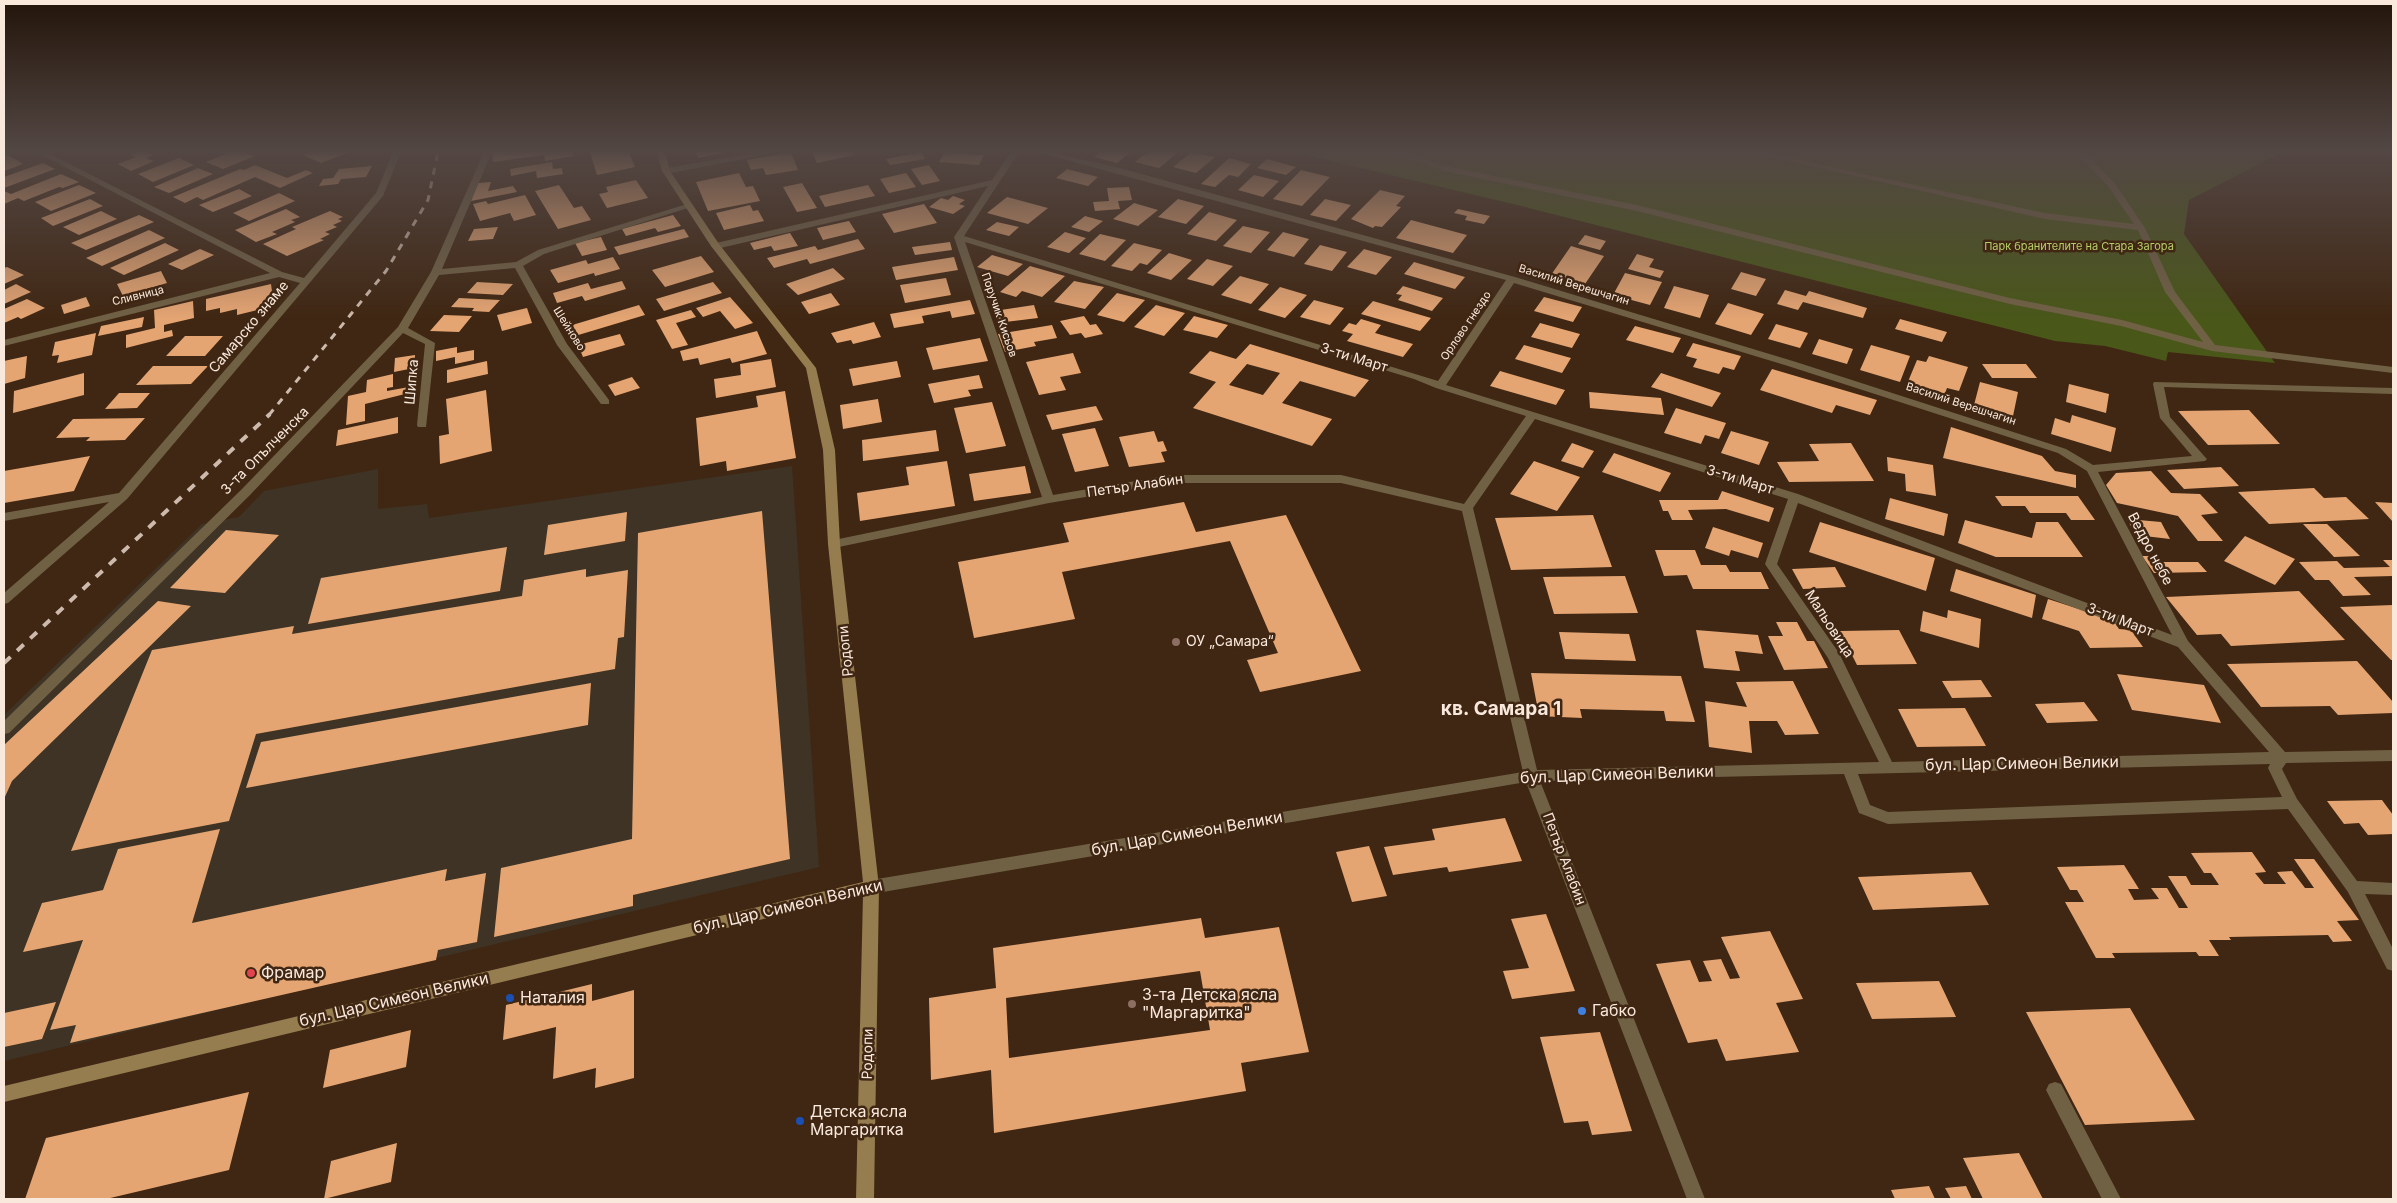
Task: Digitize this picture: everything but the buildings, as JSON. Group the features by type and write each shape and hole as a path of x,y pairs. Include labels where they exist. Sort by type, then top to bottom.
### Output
{"street":[{"name":"Самарско знаме","path":"4,600 123,496 306,282 279,274 150,208"},
{"path":"306,282 368,208"},
{"name":"3-та Опълченска","path":"4,729 246,492 402,329 436,272 464,208"},
{"path":"436,272 518,265 540,252 683,208"},
{"name":"Родопи","path":"691,208 716,246 811,368 829,450 834,544 871,887 866,1199"},
{"path":"716,246 882,208"},
{"path":"959,236 978,208"},
{"name":"Василий Верешчагин","path":"1255,208 1512,279 1792,364 2062,451 2091,469"},
{"path":"1638,208 1991,296 2122,324 2212,348 2393,370"},
{"path":"2010,208 2046,216 2141,228"},
{"path":"2127,208 2141,228 2170,292 2212,348"},
{"name":"3-ти Март","path":"959,236 1418,377 1440,386 1794,497 2183,644 2282,758"},
{"name":"Поручик Кисьов","path":"959,236 1048,499"},
{"name":"Шейново","path":"518,265 562,345 605,402"},
{"name":"Сливница","path":"4,342 279,274"},
{"name":"Орлово гнездо","path":"1440,386 1512,279"},
{"name":"Шипка","path":"402,329 430,343 422,425"},
{"path":"2091,469 2201,459 2165,418 2158,384 2393,391"},
{"path":"1468,508 1532,415"},
{"name":"Ведро небе","path":"2091,469 2183,644"},
{"name":"Петър Алабин","path":"834,544 1048,499 1171,479 1332,479 1468,508 1531,776 1696,1199"},
{"path":"4,517 123,496"},
{"name":"Мальовица","path":"1794,497 1771,564 1834,656 1888,767"},
{"name":"бул. Цар Симеон Велики","path":"4,1094 871,887 1531,776 2393,755"},
{"path":"2282,758 2275,768 2292,803 2353,887 2393,964"},
{"path":"1849,768 1864,809 1888,818 2292,803"},
{"path":"2353,887 2393,888"},
{"path":"2055,1090 2112,1199"}],"shaded area":[{"path":"792,466 819,867 4,1061 4,715 202,524 239,517 264,491 378,469 378,509 427,504 429,518"}],"green space":[{"name":"Парк бранителите на Стара Загора","path":"1529,208 2188,208 2184,234 2275,363 2168,352 2166,361 2105,346 2055,341"}],"railway":[{"path":"269,415 386,271 423,208"},
{"path":"4,663 269,415"}],"place":[{"name":"ОУ „Самара“","path":"1176,642"},
{"name":"Фрамар","path":"251,973"},
{"name":"Наталия","path":"510,998"},
{"name":"3-та Детска ясла \"Маргаритка\"","path":"1132,1004"},
{"name":"Габко","path":"1582,1011"},
{"name":"Детска ясла Маргаритка","path":"800,1121"}],"district":[{"name":"кв. Самара 1","path":"1501,709"}]}
